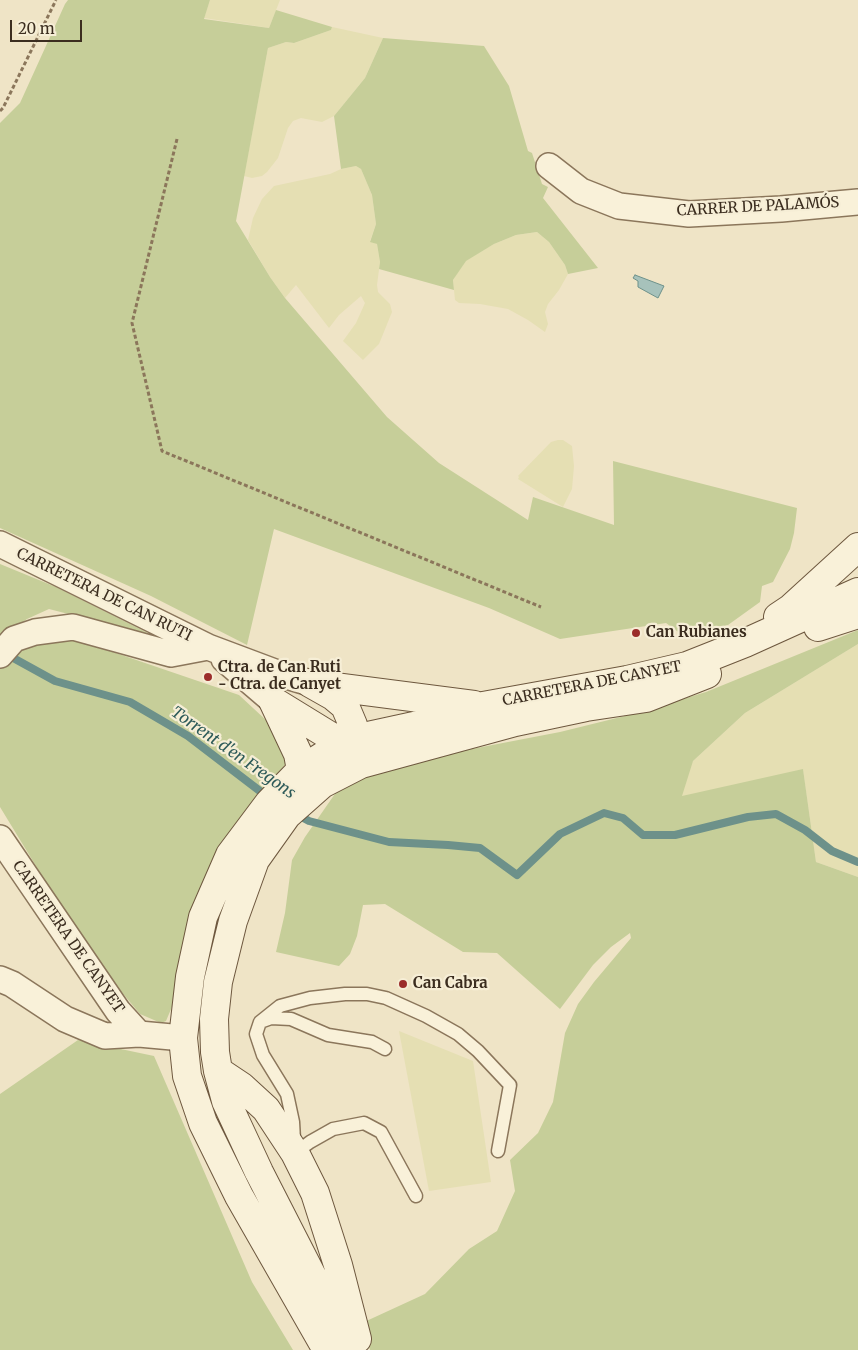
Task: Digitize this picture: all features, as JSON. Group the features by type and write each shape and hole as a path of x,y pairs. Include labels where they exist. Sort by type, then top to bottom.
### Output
{"street":[{"name":"CARRER DE PALAMÓS","path":"549,166 581,191 619,206 689,214 781,209 858,202"},
{"name":"CARRETERA DE CAN RUTI","path":"0,544 208,647 280,674 310,682"},
{"path":"724,651 790,609 858,547"},
{"name":"CARRETERA DE CANYET","path":"312,777 345,742 428,723 483,706 627,680 687,666 745,643 858,592"},
{"path":"828,623 846,609 858,603"},
{"name":"CARRETERA DE CANYET","path":"515,722 586,707 646,698 739,663 828,623 858,614"},
{"path":"7,647 35,632 73,627 171,654 208,647"},
{"name":"CARRETERA DE CAN RUTI","path":"208,647 273,701"},
{"path":"310,682 345,706 354,725 345,742"},
{"path":"310,682 323,686 483,706"},
{"path":"273,701 330,736 368,749 385,743 470,723 515,722"},
{"path":"273,701 298,754 312,777"},
{"path":"326,1350 239,1196 203,1123 186,1076 183,1038 190,977 203,917 242,858 269,803 312,777 515,722"},
{"name":"CARRETERA DE CANYET","path":"0,838 118,1011 139,1034"},
{"path":"242,858 234,882 232,921 218,982 214,1019 215,1052 218,1071 226,1101 259,1172 350,1350"},
{"path":"0,979 12,984 65,1019 105,1036 139,1034 183,1038"},
{"path":"183,1038 204,1092 236,1156 259,1172"},
{"path":"218,1071 242,1087 266,1109 295,1153 315,1193 338,1265 359,1350"},
{"path":"259,1172 295,1153"},
{"path":"259,1172 258,1198 278,1242 296,1297"}],"lane":[{"path":"295,1153 293,1122 287,1094 263,1055 256,1034 260,1022 280,1006 310,998 346,994 367,994 386,998 426,1016 458,1034 478,1051 510,1085 498,1151"},
{"path":"260,1022 271,1018 290,1019 328,1035 372,1042 385,1049"},
{"path":"295,1153 333,1129 364,1123 381,1132 416,1196"}],"path":[{"path":"0,111 56,0"},
{"path":"177,139 132,323 162,451 541,607"}],"shaded area":[{"path":"210,0 280,0 269,28 204,18"},
{"path":"332,27 383,38 365,78 334,116 322,122 301,118 293,121 288,128 278,158 267,172 262,176 252,178 244,176 268,48 286,42 294,43 331,30"},
{"path":"356,166 361,169 372,195 376,224 370,241 377,244 380,262 378,292 390,304 392,312 379,344 363,360 343,341 356,323 365,303 361,296 339,315 329,328 296,285 285,298 248,240 253,218 262,199 274,186 330,174 341,169"},
{"path":"537,232 549,242 565,265 568,274 548,304 545,312 548,324 545,332 508,309 480,304 459,303 455,300 453,280 465,261 494,244 516,235"},
{"path":"563,440 572,446 574,466 572,489 563,507 518,479 518,476 551,442"},
{"path":"858,644 858,877 816,862 803,770 682,797 676,782 693,761 745,713"},
{"path":"399,1031 473,1061 491,1182 429,1191"}],"green space":[{"path":"68,0 210,0 204,19 269,28 276,10 332,27 331,30 294,43 286,42 268,48 236,221 285,298 387,417 439,463 528,520 533,497 614,525 613,461 797,508 790,549 773,582 762,586 760,602 728,625 681,634 666,623 560,639 489,608 274,529 247,645 151,596 0,528 0,123 20,103"},
{"path":"383,38 484,46 509,86 528,151 532,153 542,184 548,187 543,198 598,268 568,274 565,265 549,242 537,232 516,235 494,244 466,261 453,280 454,290 379,269 380,262 377,244 370,242 376,224 372,195 361,169 356,166 341,169 334,116 365,78"},
{"path":"0,564 56,587 154,636 49,609 27,619 0,639"},
{"path":"858,630 858,644 745,713 693,761 682,796 803,769 816,862 858,877 858,1350 370,1350 362,1323 425,1294 469,1249 497,1231 515,1191 510,1160 538,1133 553,1102 565,1033 578,1004 631,938 630,933 611,947 593,965 560,1009 497,953 463,952 385,904 363,905 357,936 350,954 339,966 276,952 285,913 292,860 305,837 339,788 355,780 456,752 560,732 633,714 706,692"},
{"path":"60,634 239,695 267,721 282,741 287,762 222,845 174,1002 166,1021 161,1023 140,1014 89,953 0,807 0,665 21,640"},
{"path":"78,1040 154,1056 252,1282 293,1350 0,1350 0,1094"}],"water":[{"path":"635,275 664,286 658,298 638,287 638,281 633,278"}],"waterway":[{"name":"Torrent d'en Fregons","path":"6,654 55,681 130,702 188,736 269,798"},
{"name":"Torrent d'en Fregons","path":"296,814 309,821 389,842 480,848 517,875 560,834 604,813 623,818 643,835 675,835 748,817 776,814 805,830 832,851 858,862"}],"place":[{"name":"Can Rubianes","path":"636,633"},
{"name":"Ctra. de Can Ruti - Ctra. de Canyet","path":"208,677"},
{"name":"Can Cabra","path":"403,984"}]}
